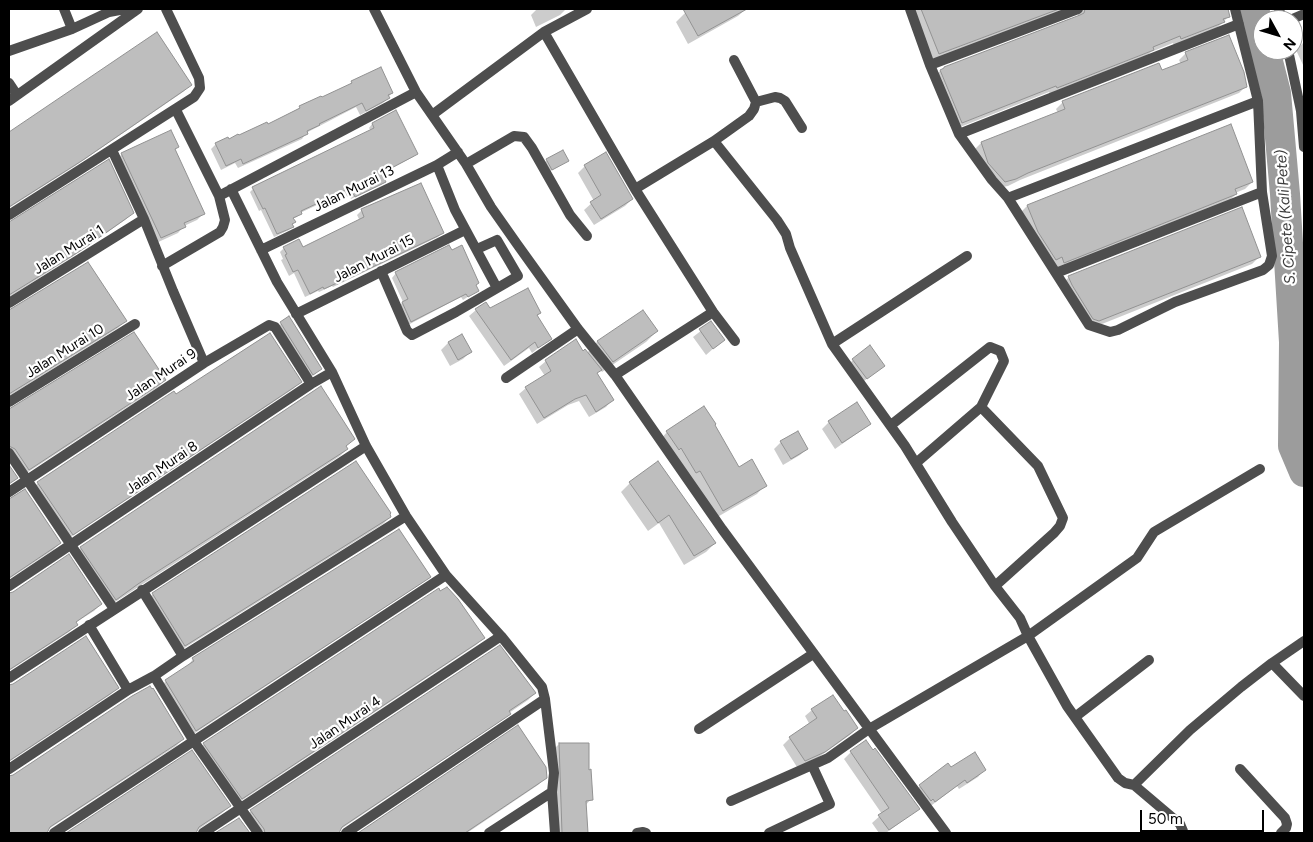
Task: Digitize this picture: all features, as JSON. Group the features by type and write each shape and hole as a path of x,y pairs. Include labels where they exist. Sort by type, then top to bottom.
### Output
{"street":[{"path":"64,9 72,29"},
{"path":"9,52 72,29 108,12 137,9"},
{"path":"9,83 13,98 137,9"},
{"path":"9,215 194,97 200,88 199,78 166,9"},
{"path":"374,9 416,92 466,164 491,207 578,329 615,375 722,529 946,833"},
{"path":"432,114 544,32 587,9"},
{"path":"910,9 930,65 960,134 992,180 1008,198 1089,325 1110,332 1118,330 1175,302 1263,270 1269,265 1272,256 1262,192 1258,101 1235,9"},
{"path":"930,65 1078,9"},
{"path":"960,134 1239,24"},
{"path":"544,32 635,189 713,312 735,341"},
{"path":"635,189 714,141 749,116 756,102 734,60"},
{"path":"1290,60 1303,110 1304,147"},
{"path":"219,196 416,92"},
{"path":"756,102 775,97 780,98 785,101 802,128"},
{"path":"1008,198 1258,101"},
{"path":"162,266 220,232 225,220 219,196 176,110"},
{"path":"466,164 514,136 524,137 570,215 587,236"},
{"path":"714,141 786,234 790,248 832,344 891,425 952,522 995,586 1020,618 1066,706 1118,778 1125,783 1134,785 1180,824 1182,833"},
{"path":"112,150 144,219 204,363"},
{"name":"Jalan Murai 13","path":"261,250 458,152"},
{"path":"437,164 455,210 497,288"},
{"path":"231,188 277,282 332,372 366,446 406,516 446,575 501,636 542,687 554,773 552,792 555,833"},
{"path":"1056,273 1262,192"},
{"name":"Jalan Murai 1","path":"9,303 144,219"},
{"name":"Jalan Murai 15","path":"296,314 465,230"},
{"path":"381,271 407,331 412,335 497,288 518,274 497,240 476,249"},
{"path":"832,344 967,256"},
{"path":"615,375 713,312"},
{"name":"Jalan Murai 10","path":"9,402 135,324"},
{"name":"Jalan Murai 9","path":"9,492 204,363 263,328 272,326 275,328 311,384"},
{"path":"506,378 578,329"},
{"path":"891,425 990,347 1000,351 1004,361 981,407 916,463"},
{"name":"Jalan Murai 8","path":"9,586 311,384 332,372"},
{"path":"981,407 1038,466 1063,518 1060,526 1054,533 995,586"},
{"path":"9,678 366,446"},
{"path":"9,454 114,609"},
{"path":"731,801 828,758 869,730 1028,636 1137,558 1154,532 1260,469"},
{"path":"9,770 128,690 154,676 406,516"},
{"path":"54,833 446,575"},
{"path":"142,590 183,656"},
{"path":"89,625 128,690"},
{"name":"Jalan Murai 4","path":"202,833 242,809 501,636"},
{"path":"1134,785 1190,730 1272,663 1304,641"},
{"path":"699,729 813,654"},
{"path":"1075,717 1149,660"},
{"path":"1272,663 1304,696"},
{"path":"154,676 193,740 258,833"},
{"path":"346,833 545,699"},
{"path":"775,832 830,804 812,765"},
{"path":"1240,770 1285,818 1286,828 1281,833"},
{"path":"489,833 552,792"},
{"path":"637,833 646,833"}],"building":[{"path":"683,9 747,9 698,36"},
{"path":"921,9 1059,9 939,54"},
{"path":"1085,9 1228,9 1230,17 1223,19 1225,22 1181,39 1180,36 1153,47 1154,50 962,123 940,70 1080,15 1084,13"},
{"path":"157,32 192,85 83,160 9,207 9,132"},
{"path":"1229,35 1244,72 1247,87 1016,179 1005,182 988,163 981,142 1065,109 1062,101 1159,63 1162,70 1188,60 1185,52"},
{"path":"381,67 393,93 388,95 390,98 366,111 362,103 319,124 307,131 308,134 243,164 241,159 226,166 215,143 228,137 229,139 239,135 267,122 268,124 300,108 299,106 352,83 351,81"},
{"path":"396,110 418,154 382,173 386,182 355,197 348,189 301,211 302,214 293,218 296,222 292,224 294,227 277,234 265,208 263,209 252,187 374,128 372,123"},
{"path":"1231,124 1253,182 1235,189 1237,194 1064,263 1062,257 1056,260 1038,232 1027,205"},
{"path":"171,130 179,147 175,149 205,214 184,223 186,227 161,238 121,153"},
{"path":"563,150 569,161 552,170 546,159"},
{"path":"606,152 633,199 601,219 590,202 601,195 584,165"},
{"path":"109,159 134,213 80,251 9,295 9,222"},
{"path":"421,183 444,233 337,284 324,289 323,287 310,294 298,270 293,272 283,247 299,239 303,247 364,217 361,209"},
{"path":"1242,207 1261,257 1099,321 1093,319 1068,276"},
{"path":"449,245 452,250 462,245 479,283 476,285 479,291 468,297 466,294 411,322 402,302 408,299 395,272"},
{"path":"88,262 127,321 9,394 9,310"},
{"path":"528,288 541,313 537,315 552,339 538,348 535,342 511,360 475,309 486,302 490,308"},
{"path":"643,310 658,331 613,362 597,341"},
{"path":"289,316 322,369 313,375 280,322"},
{"path":"711,321 725,340 713,349 699,329"},
{"path":"134,332 166,380 29,470 15,449 9,446 9,409"},
{"path":"270,333 302,382 73,535 37,482 174,391 176,394"},
{"path":"462,334 472,352 458,360 448,342"},
{"path":"576,339 583,351 585,349 602,370 597,373 614,400 596,412 586,395 575,399 544,418 525,387 551,371 545,360"},
{"path":"870,345 885,366 867,379 852,359"},
{"path":"321,386 355,439 346,446 348,449 116,600 80,547"},
{"path":"857,402 871,424 842,443 828,421"},
{"path":"704,406 739,467 752,459 767,486 723,511 700,471 696,473 681,448 679,450 666,431"},
{"path":"798,431 808,449 791,459 780,441"},
{"path":"356,461 391,513 391,517 185,646 152,593"},
{"path":"658,461 716,543 694,556 669,515 658,523 629,482"},
{"path":"9,465 18,478 9,484"},
{"path":"25,489 61,543 9,578 9,499"},
{"path":"399,529 431,577 196,731 165,680 194,661 192,658"},
{"path":"69,554 102,604 76,622 78,625 9,670 9,593"},
{"path":"447,587 458,599 485,638 242,799 203,743 439,588 440,591"},
{"path":"86,636 119,688 9,761 9,685"},
{"path":"500,645 536,693 509,711 511,714 342,827 339,833 265,833 250,810"},
{"path":"150,686 184,739 50,827 47,833 9,833 9,776"},
{"path":"833,695 858,728 825,752 805,761 789,737 817,718 811,709"},
{"path":"518,725 546,767 547,778 465,833 358,833"},
{"path":"866,740 873,750 875,748 920,809 889,830 878,815 889,808 850,751"},
{"path":"559,743 589,743 589,770 591,769 593,800 586,801 588,833 562,833"},
{"path":"192,750 231,806 199,827 196,833 66,833"},
{"path":"975,752 986,770 967,783 965,780 935,802 933,799 931,801 919,785 948,763 951,767"},
{"path":"239,818 250,833 215,833"}],"waterway":[{"name":"S. Cipete (Kali Pete)","path":"1268,60 1276,93 1285,194 1294,342 1293,446 1304,472"}]}
